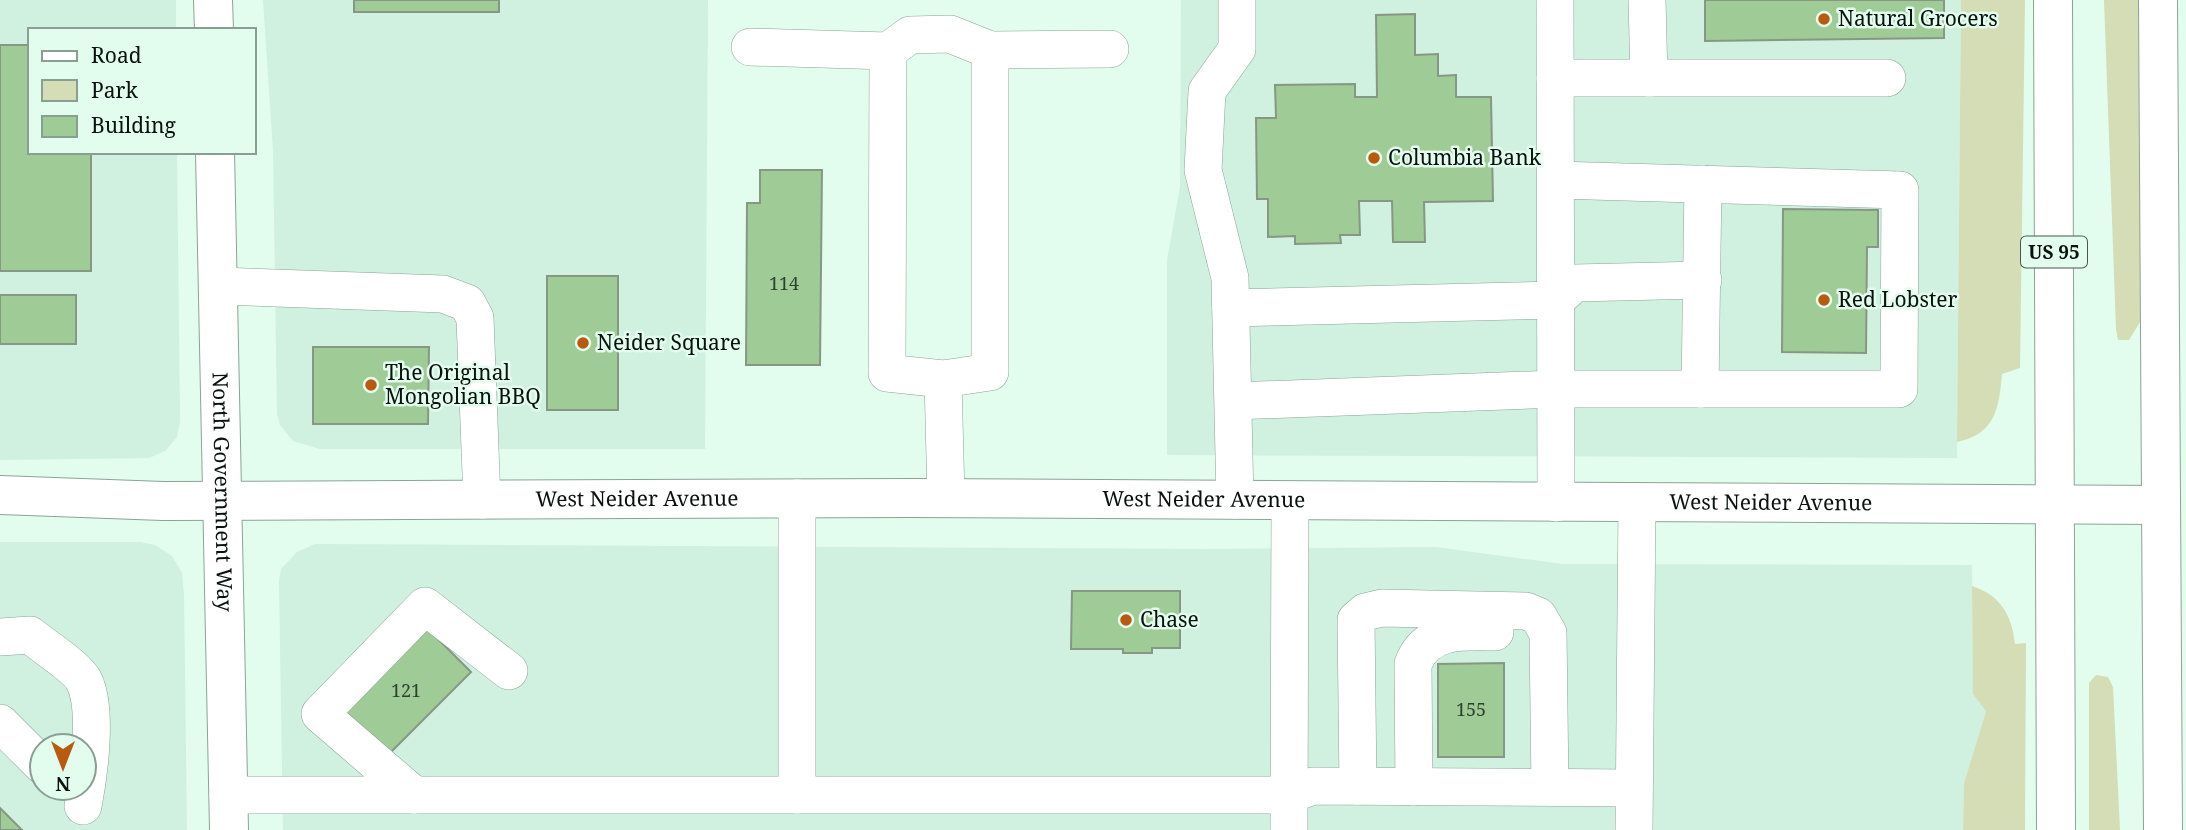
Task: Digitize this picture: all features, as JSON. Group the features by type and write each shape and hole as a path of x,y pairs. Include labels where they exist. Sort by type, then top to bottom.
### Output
{"main road":[{"path":"213,0 214,28"},
{"name":"US 95","path":"2053,0 2056,830"},
{"path":"2158,0 2173,504 2163,830"},
{"name":"North Government Way","path":"215,154 228,813"},
{"name":"West Neider Avenue","path":"0,495 221,501 946,498 2173,504"}],"lane":[{"path":"1236,500 1230,278 1203,170 1207,91 1237,49 1237,0"},
{"path":"1555,0 1556,503"},
{"path":"1647,0 1649,78"},
{"path":"750,47 888,51 910,35 950,34 990,50 1110,49"},
{"path":"888,51 887,373 943,379 990,372 990,50"},
{"path":"1555,78 1887,78"},
{"path":"1234,401 1556,389 1899,389 1900,190 1556,180"},
{"path":"1700,389 1703,184"},
{"path":"1231,308 1556,300 1575,283 1703,280"},
{"path":"218,286 443,295 467,303 475,318 482,500"},
{"path":"943,379 946,498"},
{"path":"797,498 797,795"},
{"path":"1289,812 1290,501"},
{"path":"1634,830 1637,503"},
{"path":"414,795 320,714 425,606 509,671"},
{"path":"1358,786 1356,620 1365,612 1382,608 1526,611 1538,616 1548,632 1550,787"},
{"path":"1414,787 1413,664 1426,642 1462,631 1548,632"},
{"path":"0,637 30,635 84,679 89,705 91,769 81,808"},
{"path":"0,723 28,751"},
{"path":"228,813 414,795 797,795 1289,812 1313,786 1634,788"}],"shaded area":[{"path":"0,0 176,0 176,28 28,28 28,154 177,154 180,422 177,437 165,451 149,458 0,460"},
{"path":"263,0 708,0 705,449 320,449 293,441 280,425 277,414 273,150"},
{"path":"1181,0 1961,0 1957,458 1167,455 1167,260 1180,187"},
{"path":"0,542 140,542 155,545 172,556 182,573 184,596 187,830 0,830"},
{"path":"315,544 1207,549 1436,547 1562,564 1972,565 1973,694 1986,710 1964,783 1963,830 283,830 279,581 281,569 297,552"}],"green space":[{"path":"1961,0 2025,0 2020,368 2002,374 1996,409 1987,426 1980,433 1957,442"},
{"path":"2104,0 2145,0 2143,317 2129,340 2118,340 2116,329"},
{"path":"1972,586 1990,595 2003,608 2011,624 2015,644 2026,643 2025,830 1963,830 1964,783 1986,711 1973,694"},
{"path":"2096,675 2108,677 2113,687 2120,830 2089,830 2089,683"}],"building":[{"path":"354,0 499,0 499,12 354,12"},
{"name":"Natural Grocers","path":"1705,0 1944,0 1944,38 1705,41"},
{"name":"Columbia Bank","path":"1415,14 1415,55 1438,54 1438,76 1456,75 1456,97 1491,97 1493,201 1424,202 1425,242 1393,242 1392,201 1359,201 1360,235 1340,235 1341,243 1295,244 1295,236 1268,237 1268,199 1257,199 1256,118 1276,118 1275,85 1355,84 1355,97 1377,97 1376,15"},
{"path":"0,45 28,45 28,154 91,154 91,271 0,271"},
{"path":"760,170 822,170 820,365 746,365 747,203 760,203"},
{"name":"Red Lobster","path":"1783,209 1878,210 1878,247 1867,247 1866,353 1782,352"},
{"name":"Neider Square","path":"547,276 618,276 618,410 547,410"},
{"path":"0,295 76,295 76,344 0,344"},
{"name":"The Original Mongolian BBQ","path":"313,347 429,347 428,424 313,424"},
{"name":"Chase","path":"1072,591 1180,591 1180,648 1152,648 1152,653 1123,653 1123,649 1071,649"},
{"path":"425,626 471,672 387,756 341,710"},
{"path":"1504,663 1504,757 1438,757 1438,664"},
{"path":"0,808 22,830 0,830"}],"place":[{"name":"Natural Grocers","path":"1824,19"},
{"name":"Columbia Bank","path":"1374,158"},
{"name":"Red Lobster","path":"1824,300"},
{"name":"Neider Square","path":"583,343"},
{"name":"The Original Mongolian BBQ","path":"371,385"},
{"name":"Chase","path":"1126,620"}]}
